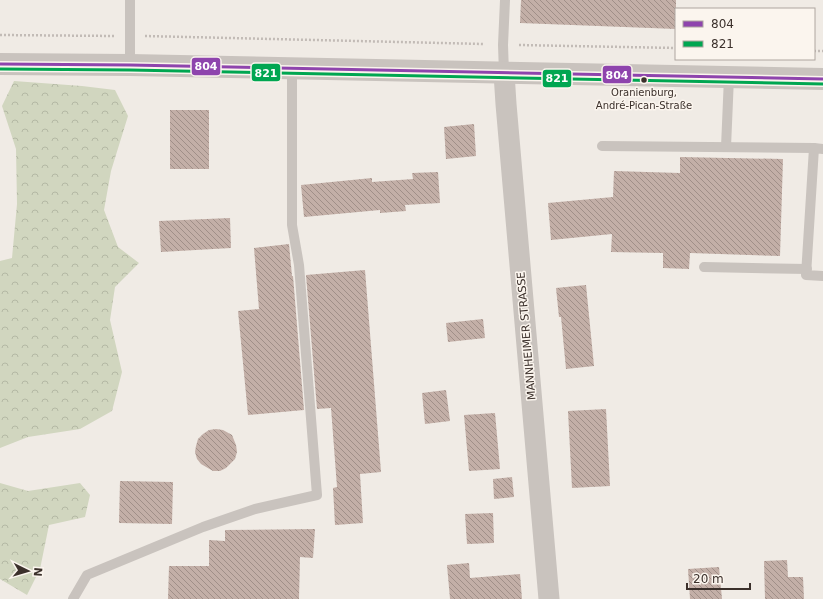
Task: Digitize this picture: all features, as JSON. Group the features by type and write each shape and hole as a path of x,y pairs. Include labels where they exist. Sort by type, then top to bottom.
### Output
{"street":[{"path":"0,64 130,65 823,79"},
{"name":"MANNHEIMER STRASSE","path":"504,73 549,599"}],"lane":[{"path":"130,0 130,65"},
{"path":"504,73 503,45 505,0"},
{"path":"73,599 87,575 203,527 247,511 317,495 299,265 292,225 292,68"},
{"path":"726,147 729,77"},
{"path":"602,146 818,148 806,275 823,276"},
{"path":"704,267 807,269"}],"path":[{"path":"0,35 119,36"},
{"path":"144,36 484,44"},
{"path":"519,45 675,48"}],"green space":[{"path":"14,81 115,90 128,116 111,171 104,210 118,247 139,263 115,287 110,320 122,372 112,411 80,429 28,437 0,448 0,261 12,258 17,204 16,149 2,106"},
{"path":"0,483 28,491 80,483 90,495 85,517 49,525 40,569 27,595 0,579"}],"building":[{"path":"521,0 676,0 675,29 520,23"},
{"path":"170,110 209,110 209,169 170,169"},
{"path":"474,124 476,156 446,159 444,127"},
{"path":"680,157 783,159 780,256 690,253 689,269 663,268 663,253 611,252 612,234 551,240 548,203 613,197 614,171 680,173"},
{"path":"438,172 440,203 405,205 406,211 380,213 380,210 304,217 301,185 372,178 372,182 413,179 412,173"},
{"path":"230,218 231,248 161,252 159,221"},
{"path":"289,244 304,410 248,415 238,311 259,309 254,248"},
{"path":"365,270 381,472 360,474 363,523 335,525 333,488 337,487 331,408 317,409 306,275"},
{"path":"586,285 594,366 566,369 561,317 559,317 556,288"},
{"path":"483,319 485,338 448,342 446,323"},
{"path":"446,390 450,421 425,424 422,393"},
{"path":"606,409 610,486 572,488 568,411"},
{"path":"495,413 500,469 469,471 464,415"},
{"path":"209,430 223,430 232,435 237,452 235,459 226,468 220,471 213,471 201,464 197,459 195,452 198,439"},
{"path":"512,477 514,497 494,499 493,479"},
{"path":"120,481 173,482 172,524 119,523"},
{"path":"493,513 494,543 467,544 465,514"},
{"path":"315,529 313,558 300,557 299,599 168,599 169,566 209,566 209,540 225,541 225,530"},
{"path":"787,560 788,577 803,577 804,599 765,599 764,561"},
{"path":"469,563 470,578 520,574 522,599 450,599 447,565"},
{"path":"719,567 722,599 690,599 688,569"}],"transit line":[{"name":"804","path":"0,64 130,65 823,79"},
{"name":"821","path":"0,69 130,70 823,84"}],"place":[{"name":"Oranienburg, André-Pican-Straße","path":"644,80"}]}
